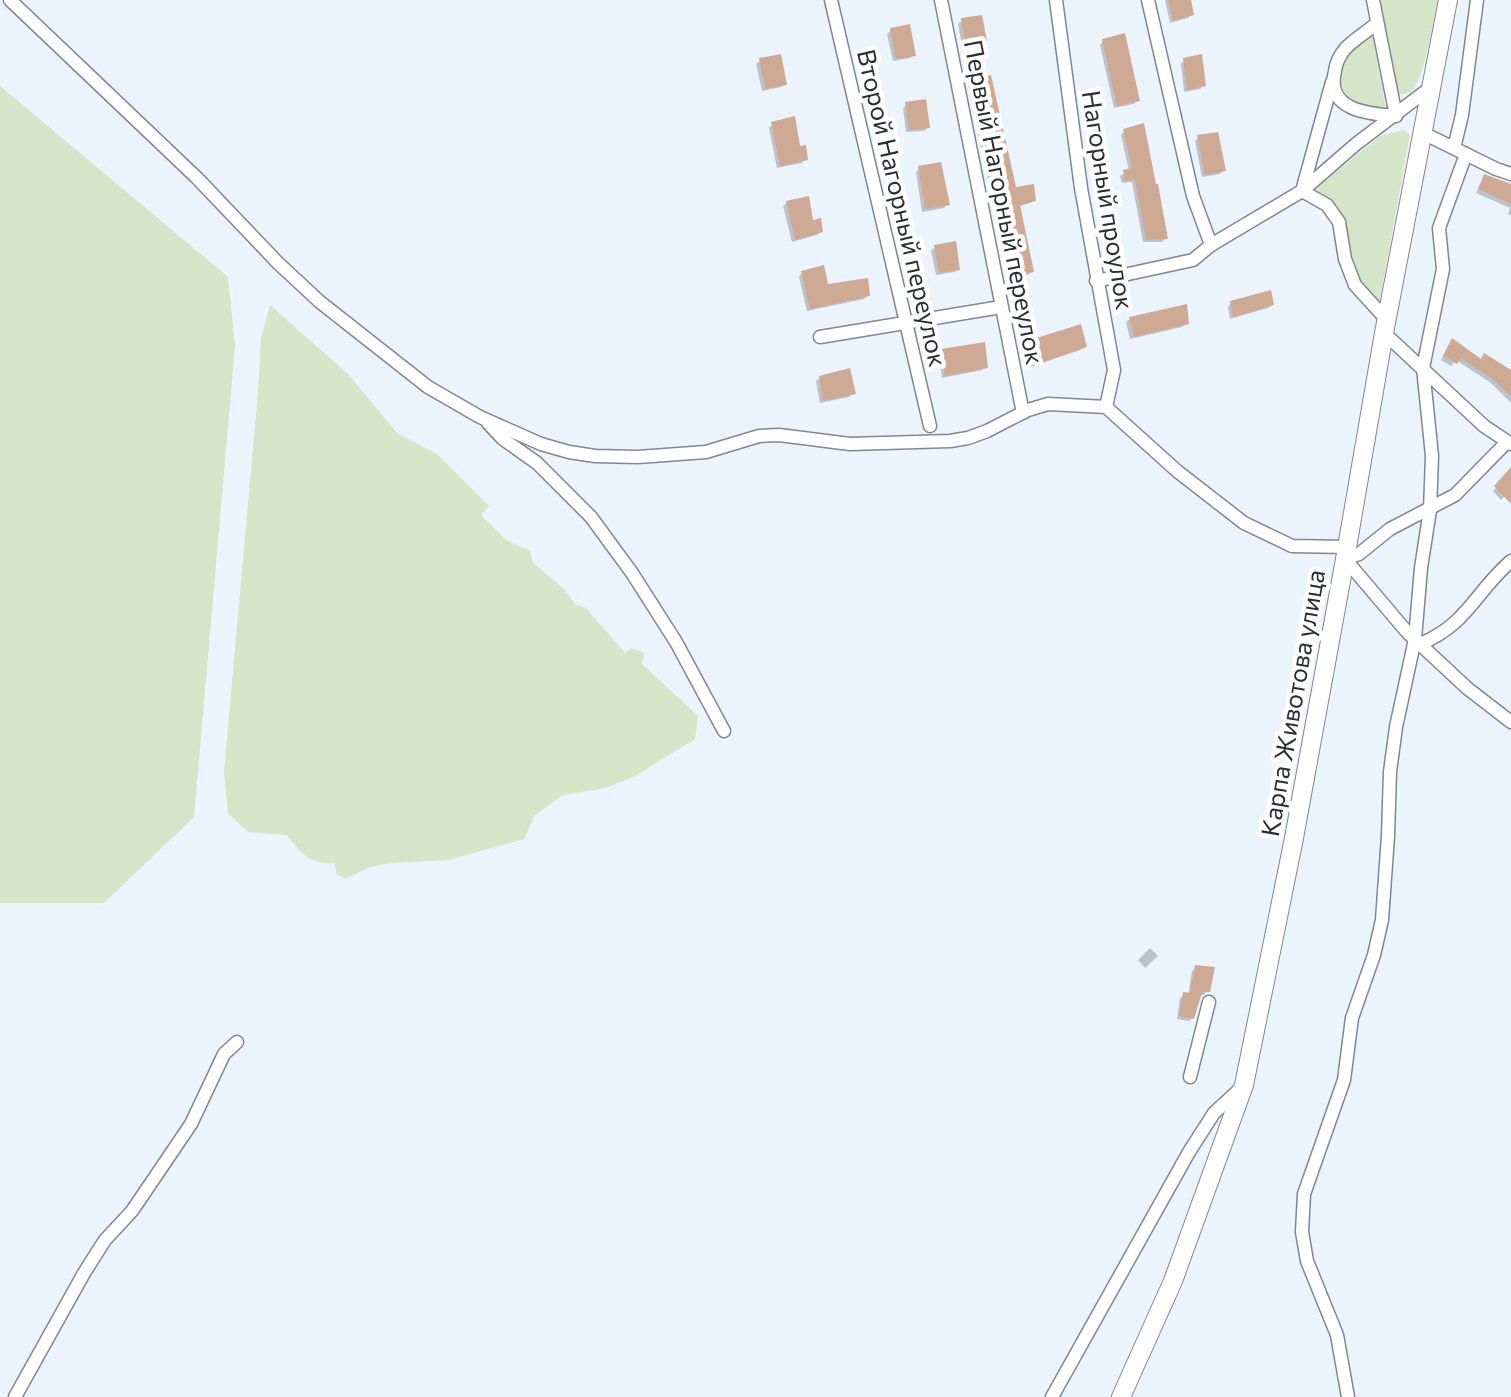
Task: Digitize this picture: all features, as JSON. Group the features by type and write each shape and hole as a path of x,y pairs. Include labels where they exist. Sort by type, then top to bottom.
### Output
{"main road":[{"name":"Карпа Животова улица","path":"1121,1397 1173,1281 1244,1086 1294,838 1385,326 1448,0"}],"street":[{"path":"10,0 320,302 428,388 541,444 569,452 638,458 706,452 760,436 850,444 950,441 987,431 1048,404 1106,407 1244,524 1292,546 1359,554 1390,529 1455,495 1509,443 1484,426 1385,326 1355,285 1338,222 1327,205 1302,191"},
{"name":"Второй Нагорный переулок","path":"831,0 930,426"},
{"name":"Первый Нагорный переулок","path":"941,0 1023,412"},
{"path":"1148,0 1192,196 1211,245"},
{"path":"1373,0 1396,116"},
{"path":"1348,1397 1337,1335 1307,1260 1302,1232 1304,1194 1344,1080 1352,1018 1382,920 1390,772 1396,726 1417,641 1421,568 1430,510 1432,456 1423,368 1443,270 1440,228 1460,151 1468,58 1478,0"},
{"name":"Нагорный проулок","path":"1057,1 1081,188 1114,370 1106,407"},
{"path":"1302,191 1336,64 1346,49 1377,23"},
{"path":"1332,82 1349,108 1396,116"},
{"path":"1096,281 1193,260 1211,245 1302,191 1430,88"},
{"path":"1423,133 1511,174"},
{"path":"820,337 1001,307"},
{"path":"486,420 592,517 676,642 724,731"},
{"path":"1346,553 1417,641 1511,722"},
{"path":"1417,641 1433,638 1459,620 1511,561"},
{"path":"1190,1077 1209,1002"},
{"path":"14,1397 94,1256 132,1211 191,1124 224,1054 237,1042"},
{"path":"1052,1397 1197,1139 1214,1113 1244,1086"}],"green space":[{"path":"1377,0 1438,0 1422,70 1408,93 1393,92"},
{"path":"1372,33 1386,110 1356,104 1341,92 1338,84 1345,58"},
{"path":"0,86 228,277 235,346 194,817 104,903 0,903"},
{"path":"1403,130 1410,135 1379,304 1359,280 1338,211 1315,189 1380,136"},
{"path":"270,305 349,375 397,433 437,454 489,506 481,515 506,540 530,551 533,563 564,589 575,604 586,608 625,653 631,648 644,653 642,664 698,716 695,739 635,776 605,788 563,795 535,815 524,839 448,860 370,867 345,879 336,874 335,863 307,857 287,835 248,832 228,813 224,772 261,338"}],"building":[{"path":"1168,0 1191,0 1194,15 1173,21"},
{"path":"982,15 987,41 965,44 961,18"},
{"path":"910,24 916,56 896,59 890,28"},
{"path":"1125,33 1140,101 1117,106 1102,39"},
{"path":"781,54 787,85 765,89 759,58"},
{"path":"1202,54 1206,86 1187,90 1183,58"},
{"path":"991,75 1016,187 1034,184 1036,201 1020,205 1034,272 1012,277 970,81"},
{"path":"926,99 930,128 909,130 905,102"},
{"path":"795,116 800,146 806,145 808,160 780,166 771,122"},
{"path":"1144,123 1168,239 1146,240 1135,180 1125,181 1123,170 1132,168 1123,129"},
{"path":"1218,132 1226,171 1205,175 1197,135"},
{"path":"941,162 950,205 925,209 918,166"},
{"path":"1484,174 1511,184 1511,204 1478,189"},
{"path":"809,196 813,220 821,218 823,232 795,240 786,201"},
{"path":"956,241 960,270 939,273 934,245"},
{"path":"824,265 828,284 868,278 870,296 810,309 801,271"},
{"path":"1271,290 1274,305 1233,317 1230,301"},
{"path":"1187,304 1189,324 1134,337 1129,317"},
{"path":"1081,324 1087,347 1031,366 1024,342"},
{"path":"1452,338 1481,359 1484,353 1511,370 1511,397 1461,358 1457,364 1443,356"},
{"path":"985,342 988,368 945,376 941,349"},
{"path":"850,368 856,394 823,401 819,376"},
{"path":"1511,467 1511,504 1494,486"},
{"path":"1195,965 1215,967 1210,992 1203,992 1194,1019 1179,1016 1183,992 1190,993"}]}
